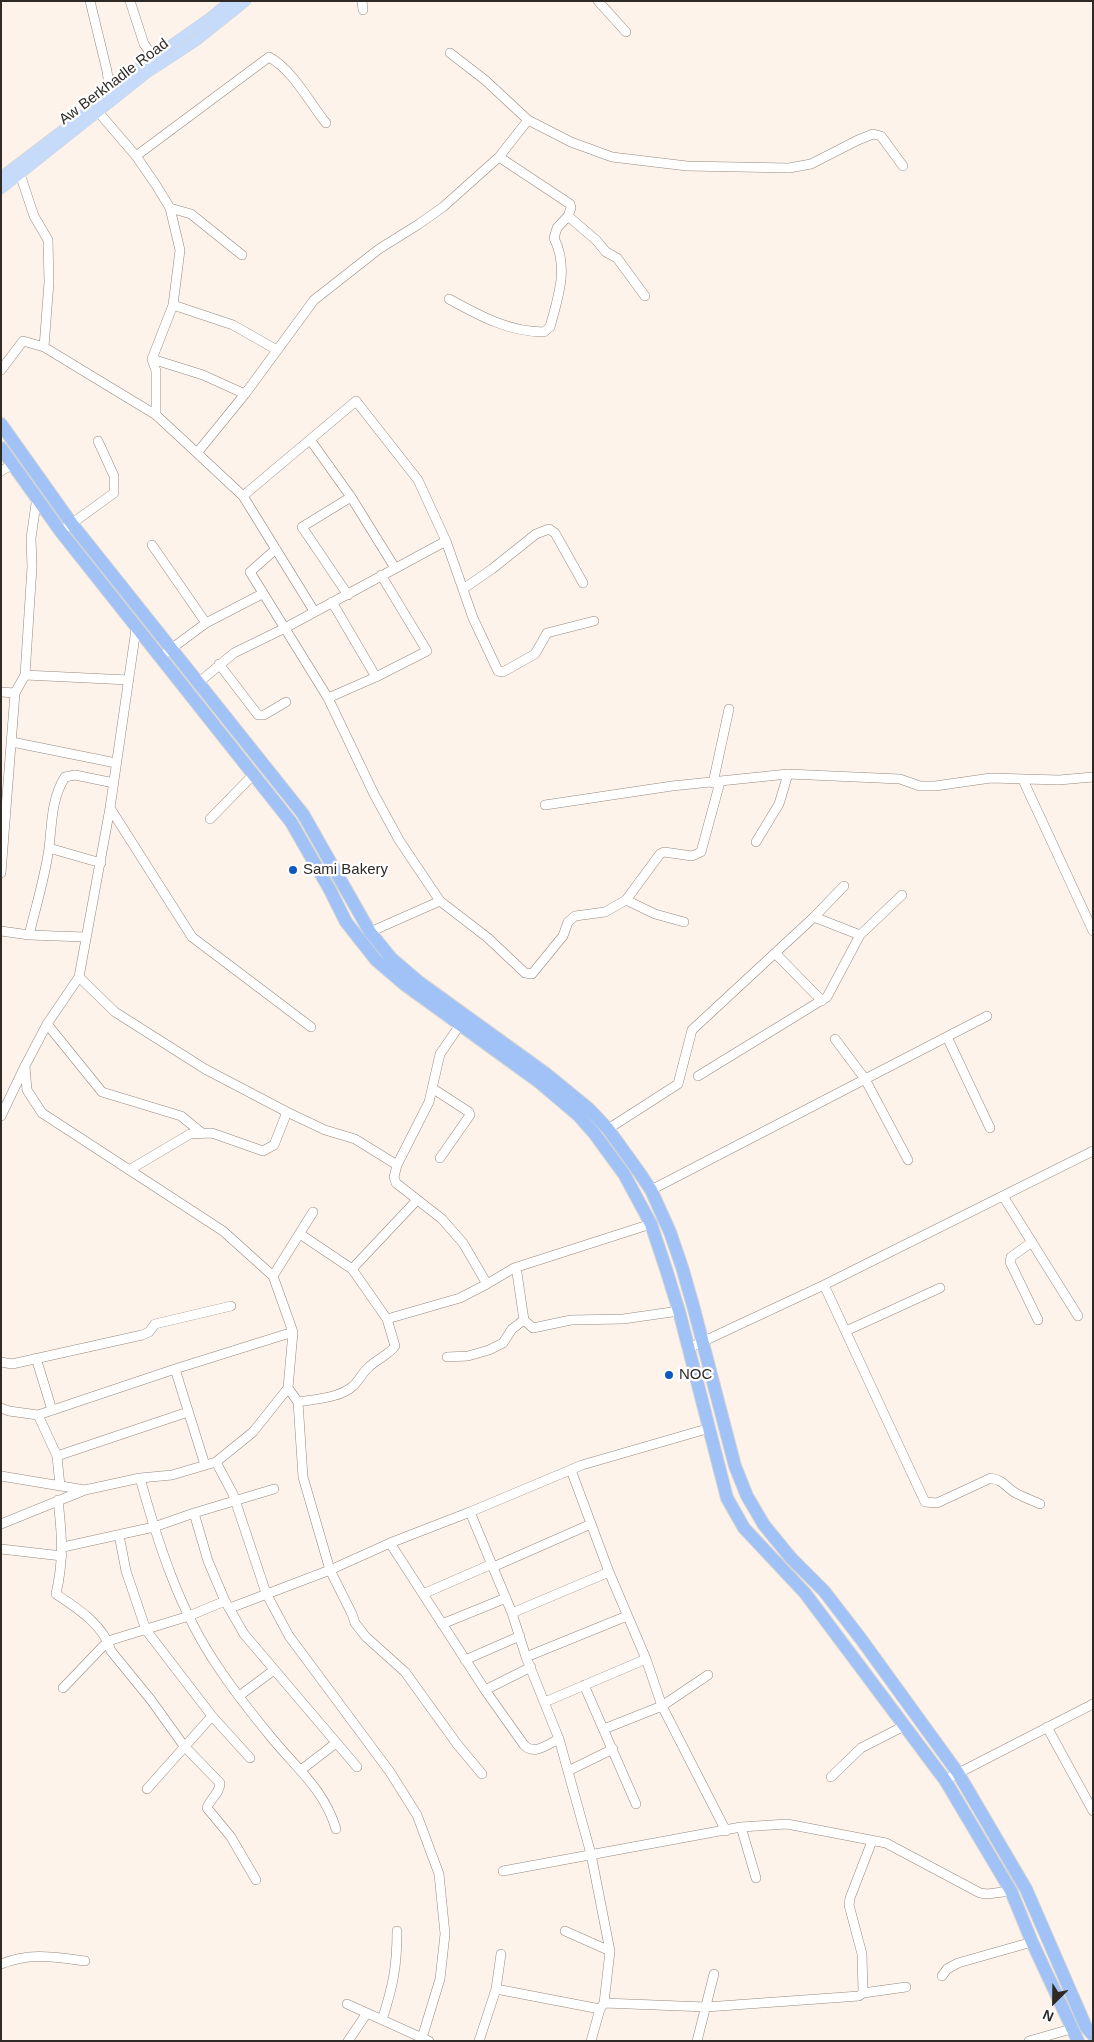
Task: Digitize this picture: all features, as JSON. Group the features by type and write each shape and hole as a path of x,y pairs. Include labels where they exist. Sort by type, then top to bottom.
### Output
{"highway":[{"path":"1,424 72,524 170,650 303,814 370,932 391,958 419,982 542,1077 594,1133 624,1174 650,1224 679,1311 687,1349 710,1428 727,1498 744,1528 805,1593 945,1780 1011,1891 1032,1942 1078,2041"},
{"path":"1,448 61,532 136,629 291,822 346,922 376,960 404,984 460,1025 589,1109 608,1129 651,1190 670,1232 682,1267 734,1466 747,1496 764,1525 791,1558 824,1591 862,1639 958,1773 1026,1889 1086,2027 1093,2036"}],"main road":[{"name":"Aw Berkhadle Road","path":"112,96 134,71 230,1"},
{"name":"Aw Berkhadle Road","path":"1,189 112,96 196,41 246,1"},
{"name":"Aw Berkhadle Road","path":"1,177 96,109"}],"street":[{"path":"90,1 112,96"},
{"path":"130,1 144,44 154,58"},
{"path":"598,1 626,32"},
{"path":"450,53 485,80 528,120 571,142 612,157 687,166 789,168 811,164 873,134 881,136 903,166"},
{"path":"136,156 269,57 306,94 326,123"},
{"path":"96,109 136,156 170,208 180,250 173,305 152,359 156,371 156,415"},
{"path":"198,453 245,394 314,300 379,249 443,207 499,156 528,120"},
{"path":"449,299 483,317 511,328 527,332 544,332 550,327 562,282 560,250 554,238 557,228 568,216 571,208 570,204 499,156"},
{"path":"20,174 34,216 48,240 49,282 44,347"},
{"path":"170,208 191,214 242,255"},
{"path":"568,216 596,240 606,252 617,258 645,296"},
{"path":"173,305 232,325 277,350"},
{"path":"1,370 23,341 44,347 156,415 243,496 314,612"},
{"path":"152,359 203,375 245,394"},
{"path":"243,496 356,401 418,480 446,541 473,618 498,671 504,672 535,654 547,633 594,621"},
{"path":"311,440 351,497 395,568"},
{"path":"61,532 114,493 114,476 98,441"},
{"path":"1,471 13,464"},
{"path":"1,873 12,742 14,693 25,675 32,567 31,538 36,497"},
{"path":"348,595 302,527 351,497"},
{"path":"463,589 536,534 549,528 555,533 583,582"},
{"path":"198,683 234,653 348,595 381,575 446,541"},
{"path":"152,545 206,622"},
{"path":"276,549 250,572 328,698 395,833 440,901 488,938 525,972 532,974 563,936 568,922 575,916 605,912 626,900 660,854 664,852 692,856 701,852 717,782 729,709"},
{"path":"328,698 376,677 424,653 427,649 381,575"},
{"path":"160,657 206,622 262,594"},
{"path":"332,602 376,677"},
{"path":"1,1116 48,1024 79,977 110,808 136,629"},
{"path":"219,664 258,715 264,715 286,702"},
{"path":"25,675 128,680"},
{"path":"1,692 14,693"},
{"path":"12,742 116,763"},
{"path":"210,819 254,774"},
{"path":"756,842 779,804 788,774"},
{"path":"545,805 672,786 788,774 900,779 920,786 935,786 991,778 1059,780 1093,777"},
{"path":"29,935 49,848 51,817 58,788 65,778 75,776 114,783"},
{"path":"1023,780 1093,931"},
{"path":"110,808 192,937 311,1027"},
{"path":"49,848 100,863"},
{"path":"608,1129 678,1084 692,1030 814,917 844,886"},
{"path":"698,1076 822,1001 831,992 860,935 902,895"},
{"path":"626,900 655,914 684,922"},
{"path":"370,932 440,901"},
{"path":"814,917 860,935"},
{"path":"1,931 29,935 85,937"},
{"path":"775,953 822,1001"},
{"path":"79,977 115,1012 204,1069 286,1112 325,1130 354,1139 397,1165"},
{"path":"651,1190 987,1016"},
{"path":"48,1024 102,1092 181,1116 202,1134"},
{"path":"460,1025 440,1054 423,1116 397,1165 394,1177 396,1183 442,1219 463,1243 486,1284"},
{"path":"947,1037 990,1128"},
{"path":"835,1039 865,1079 908,1160"},
{"path":"1,1524 85,1490 140,1478 172,1475 216,1462 254,1432 288,1388 294,1332 273,1276 223,1231 42,1113 27,1090 25,1066"},
{"path":"432,1088 469,1112 470,1115 440,1158"},
{"path":"129,1170 190,1134 212,1133 264,1151 274,1145 286,1112"},
{"path":"687,1349 824,1285 1093,1151"},
{"path":"1003,1196 1078,1316"},
{"path":"352,1269 417,1200"},
{"path":"273,1276 313,1212"},
{"path":"387,1319 460,1298 514,1268 650,1224"},
{"path":"298,1402 327,1397 348,1390 355,1385 368,1367 390,1352 395,1346 387,1319 352,1269 300,1234"},
{"path":"1032,1242 1011,1257 1010,1267 1038,1320"},
{"path":"514,1268 517,1273 524,1320 533,1328 571,1320 623,1319 679,1311"},
{"path":"824,1285 925,1502 937,1502 991,1478 1000,1480 1014,1492 1040,1504"},
{"path":"846,1331 940,1288"},
{"path":"1,1362 12,1364 142,1335 149,1332 155,1324 231,1306"},
{"path":"447,1357 468,1356 489,1350 503,1343 512,1329 524,1320"},
{"path":"1,1408 38,1415 174,1369 294,1332"},
{"path":"36,1358 52,1410"},
{"path":"174,1369 205,1465"},
{"path":"288,1388 298,1402 304,1477 330,1570 355,1623 366,1637 405,1672 457,1744 482,1774"},
{"path":"57,1456 188,1412"},
{"path":"38,1415 57,1456 60,1486"},
{"path":"63,1688 108,1641 266,1593 330,1570 390,1543 571,1470 601,1459 710,1428"},
{"path":"216,1462 236,1501 266,1593 289,1636 395,1779 417,1815 438,1874 445,1934 440,1979 425,2039 347,2004"},
{"path":"571,1470 609,1572 646,1659 662,1706 726,1830"},
{"path":"1,1476 85,1490"},
{"path":"140,1478 154,1528 188,1616 217,1665 239,1696 272,1737 316,1786 331,1812 336,1829"},
{"path":"1,1549 62,1551 119,1535 154,1528 194,1513 274,1489"},
{"path":"58,1500 62,1551 56,1594 82,1611 108,1641 111,1651 151,1700 184,1746 220,1783 220,1787 207,1808 231,1836 256,1880"},
{"path":"470,1512 512,1612 526,1657 559,1738 591,1854 610,1951 602,2006 592,2041"},
{"path":"194,1513 208,1560 244,1634 356,1767"},
{"path":"423,1594 591,1524"},
{"path":"119,1535 126,1571 146,1630 212,1716 250,1758"},
{"path":"390,1543 485,1690 529,1750 534,1751 559,1738"},
{"path":"512,1612 609,1572"},
{"path":"442,1624 506,1598"},
{"path":"526,1657 627,1616"},
{"path":"465,1660 520,1636"},
{"path":"847,1648 862,1639"},
{"path":"545,1702 646,1659"},
{"path":"485,1690 530,1666"},
{"path":"239,1696 274,1670"},
{"path":"604,1729 662,1706 708,1675"},
{"path":"584,1685 636,1804"},
{"path":"945,1780 1092,1705"},
{"path":"147,1789 212,1716"},
{"path":"831,1777 861,1748 904,1726"},
{"path":"1047,1727 1093,1811"},
{"path":"301,1770 336,1743"},
{"path":"568,1771 613,1749"},
{"path":"503,1871 741,1827 787,1824 886,1843 980,1893 1011,1891"},
{"path":"741,1827 756,1878"},
{"path":"864,1993 862,1954 849,1905 872,1841"},
{"path":"382,2020 394,1980 397,1962 397,1931"},
{"path":"565,1931 610,1951"},
{"path":"942,1976 947,1969 958,1963 1032,1942"},
{"path":"478,2041 496,1989 501,1954"},
{"path":"1,1964 35,1955 85,1962"},
{"path":"697,2041 714,1974"},
{"path":"496,1989 602,2006 706,2007 860,1996 864,1993 906,1988"},
{"path":"348,2041 367,2013"},
{"path":"1029,2041 1071,2029"}],"place":[{"name":"Sami Bakery","path":"293,870"},
{"name":"NOC","path":"669,1375"}]}
